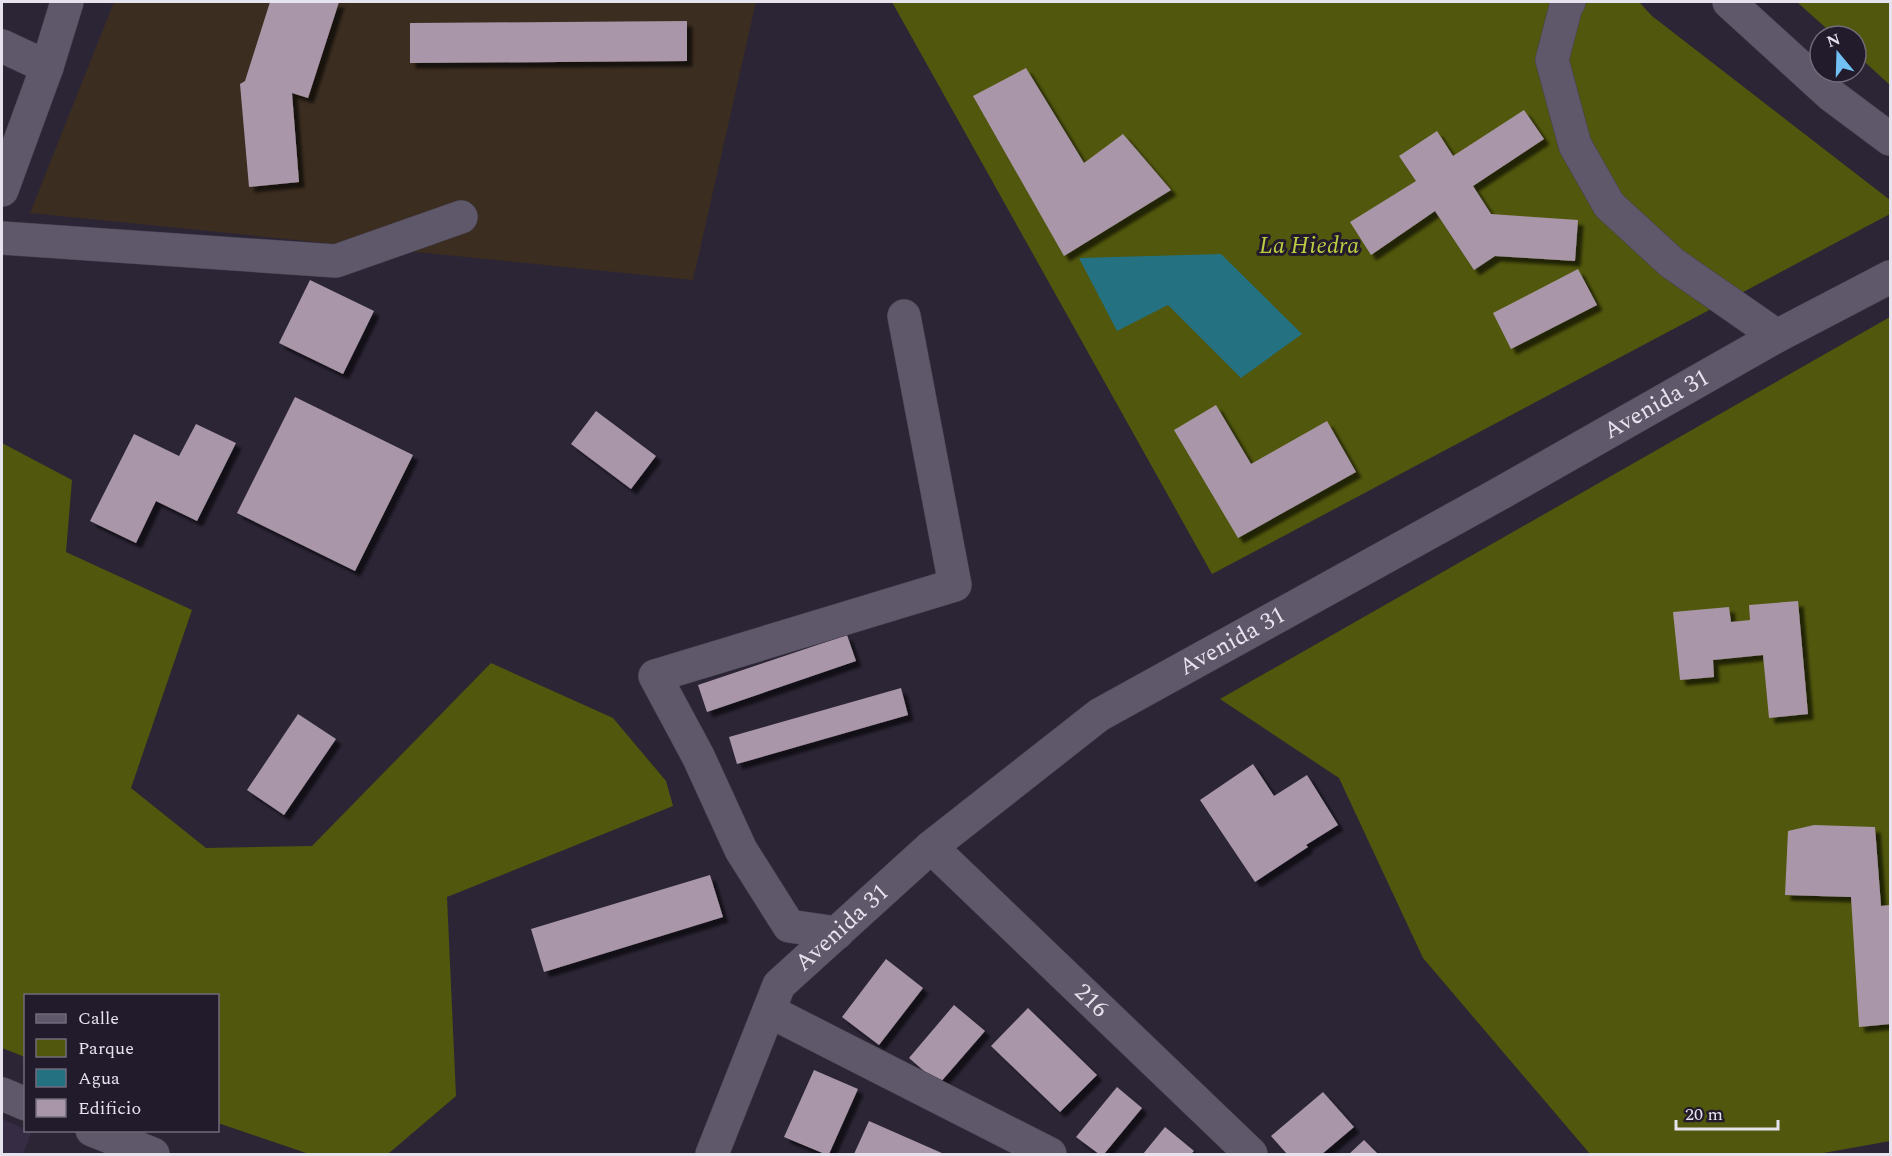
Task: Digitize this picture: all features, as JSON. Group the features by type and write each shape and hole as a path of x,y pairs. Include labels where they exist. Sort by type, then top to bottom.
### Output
{"street":[{"path":"2,190 47,67 67,2"},
{"path":"1569,2 1552,60 1575,145 1609,205 1672,263 1778,336"},
{"path":"1729,2 1831,95 1890,139"},
{"path":"2,46 47,67"},
{"path":"2,238 336,261 461,217"},
{"name":"Avenida 31","path":"712,1155 779,985 931,847 1099,715 1501,493 1778,336 1890,277"},
{"path":"837,933 789,926 741,850 698,756 655,676 955,585 904,316"},
{"name":"216","path":"931,847 1251,1155"},
{"path":"769,1011 1050,1155"},
{"path":"2,1094 24,1103"},
{"path":"96,1132 153,1155"}],"shaded area":[{"path":"114,2 756,2 693,280 30,213"},
{"path":"2,1119 24,1129 24,1132 32,1132 23,1154 2,1154"}],"green space":[{"name":"La Hiedra","path":"892,2 1639,2 1652,16 1890,200 1890,214 1212,574"},
{"path":"1797,2 1890,2 1890,85 1868,65 1868,24 1822,24"},
{"path":"1890,317 1890,1141 1818,1154 1590,1154 1423,958 1339,778 1220,699"},
{"path":"2,443 72,480 66,552 192,610 131,788 206,848 312,846 491,663 613,718 666,781 673,806 447,897 456,1096 388,1154 309,1154 219,1123 219,994 24,994 24,1057 2,1048"}],"water":[{"path":"1221,254 1302,334 1241,378 1168,305 1117,331 1079,258"}],"building":[{"path":"270,2 339,2 308,98 292,93 299,182 249,187 240,84 245,81"},
{"path":"687,21 687,61 410,63 410,23"},
{"path":"1026,68 1084,163 1123,134 1171,190 1064,256 973,96"},
{"path":"1524,110 1544,139 1473,186 1491,214 1578,220 1575,261 1495,256 1474,270 1435,211 1371,255 1350,222 1416,181 1399,156 1437,131 1453,156"},
{"path":"1578,269 1597,305 1511,349 1493,313"},
{"path":"310,280 374,311 343,374 279,343"},
{"path":"295,397 413,455 355,571 237,513"},
{"path":"1216,405 1251,464 1327,421 1356,472 1238,538 1174,430"},
{"path":"596,411 656,456 631,489 571,444"},
{"path":"196,424 236,443 197,521 156,501 136,543 90,521 134,434 179,456"},
{"path":"1798,601 1808,714 1769,718 1763,655 1713,660 1714,677 1680,680 1673,612 1729,607 1731,622 1750,620 1749,605"},
{"path":"847,635 856,661 707,712 698,685"},
{"path":"901,688 908,715 737,764 729,737"},
{"path":"298,714 336,739 284,815 247,790"},
{"path":"1253,764 1274,796 1307,775 1338,825 1255,882 1200,800"},
{"path":"1814,825 1875,827 1881,906 1890,905 1890,1024 1859,1027 1851,897 1785,895 1788,831"},
{"path":"710,875 723,917 544,972 531,929"},
{"path":"886,959 923,988 879,1045 842,1017"},
{"path":"954,1005 985,1031 939,1084 909,1058"},
{"path":"1028,1008 1097,1075 1060,1112 991,1046"},
{"path":"814,1070 858,1089 829,1154 784,1137"},
{"path":"1117,1087 1142,1108 1104,1154 1099,1154 1076,1137"},
{"path":"1323,1092 1354,1127 1322,1154 1287,1154 1271,1136"},
{"path":"869,1121 944,1154 854,1154"},
{"path":"1165,1127 1194,1151 1191,1154 1143,1154"},
{"path":"1364,1140 1378,1154 1349,1154"}]}
